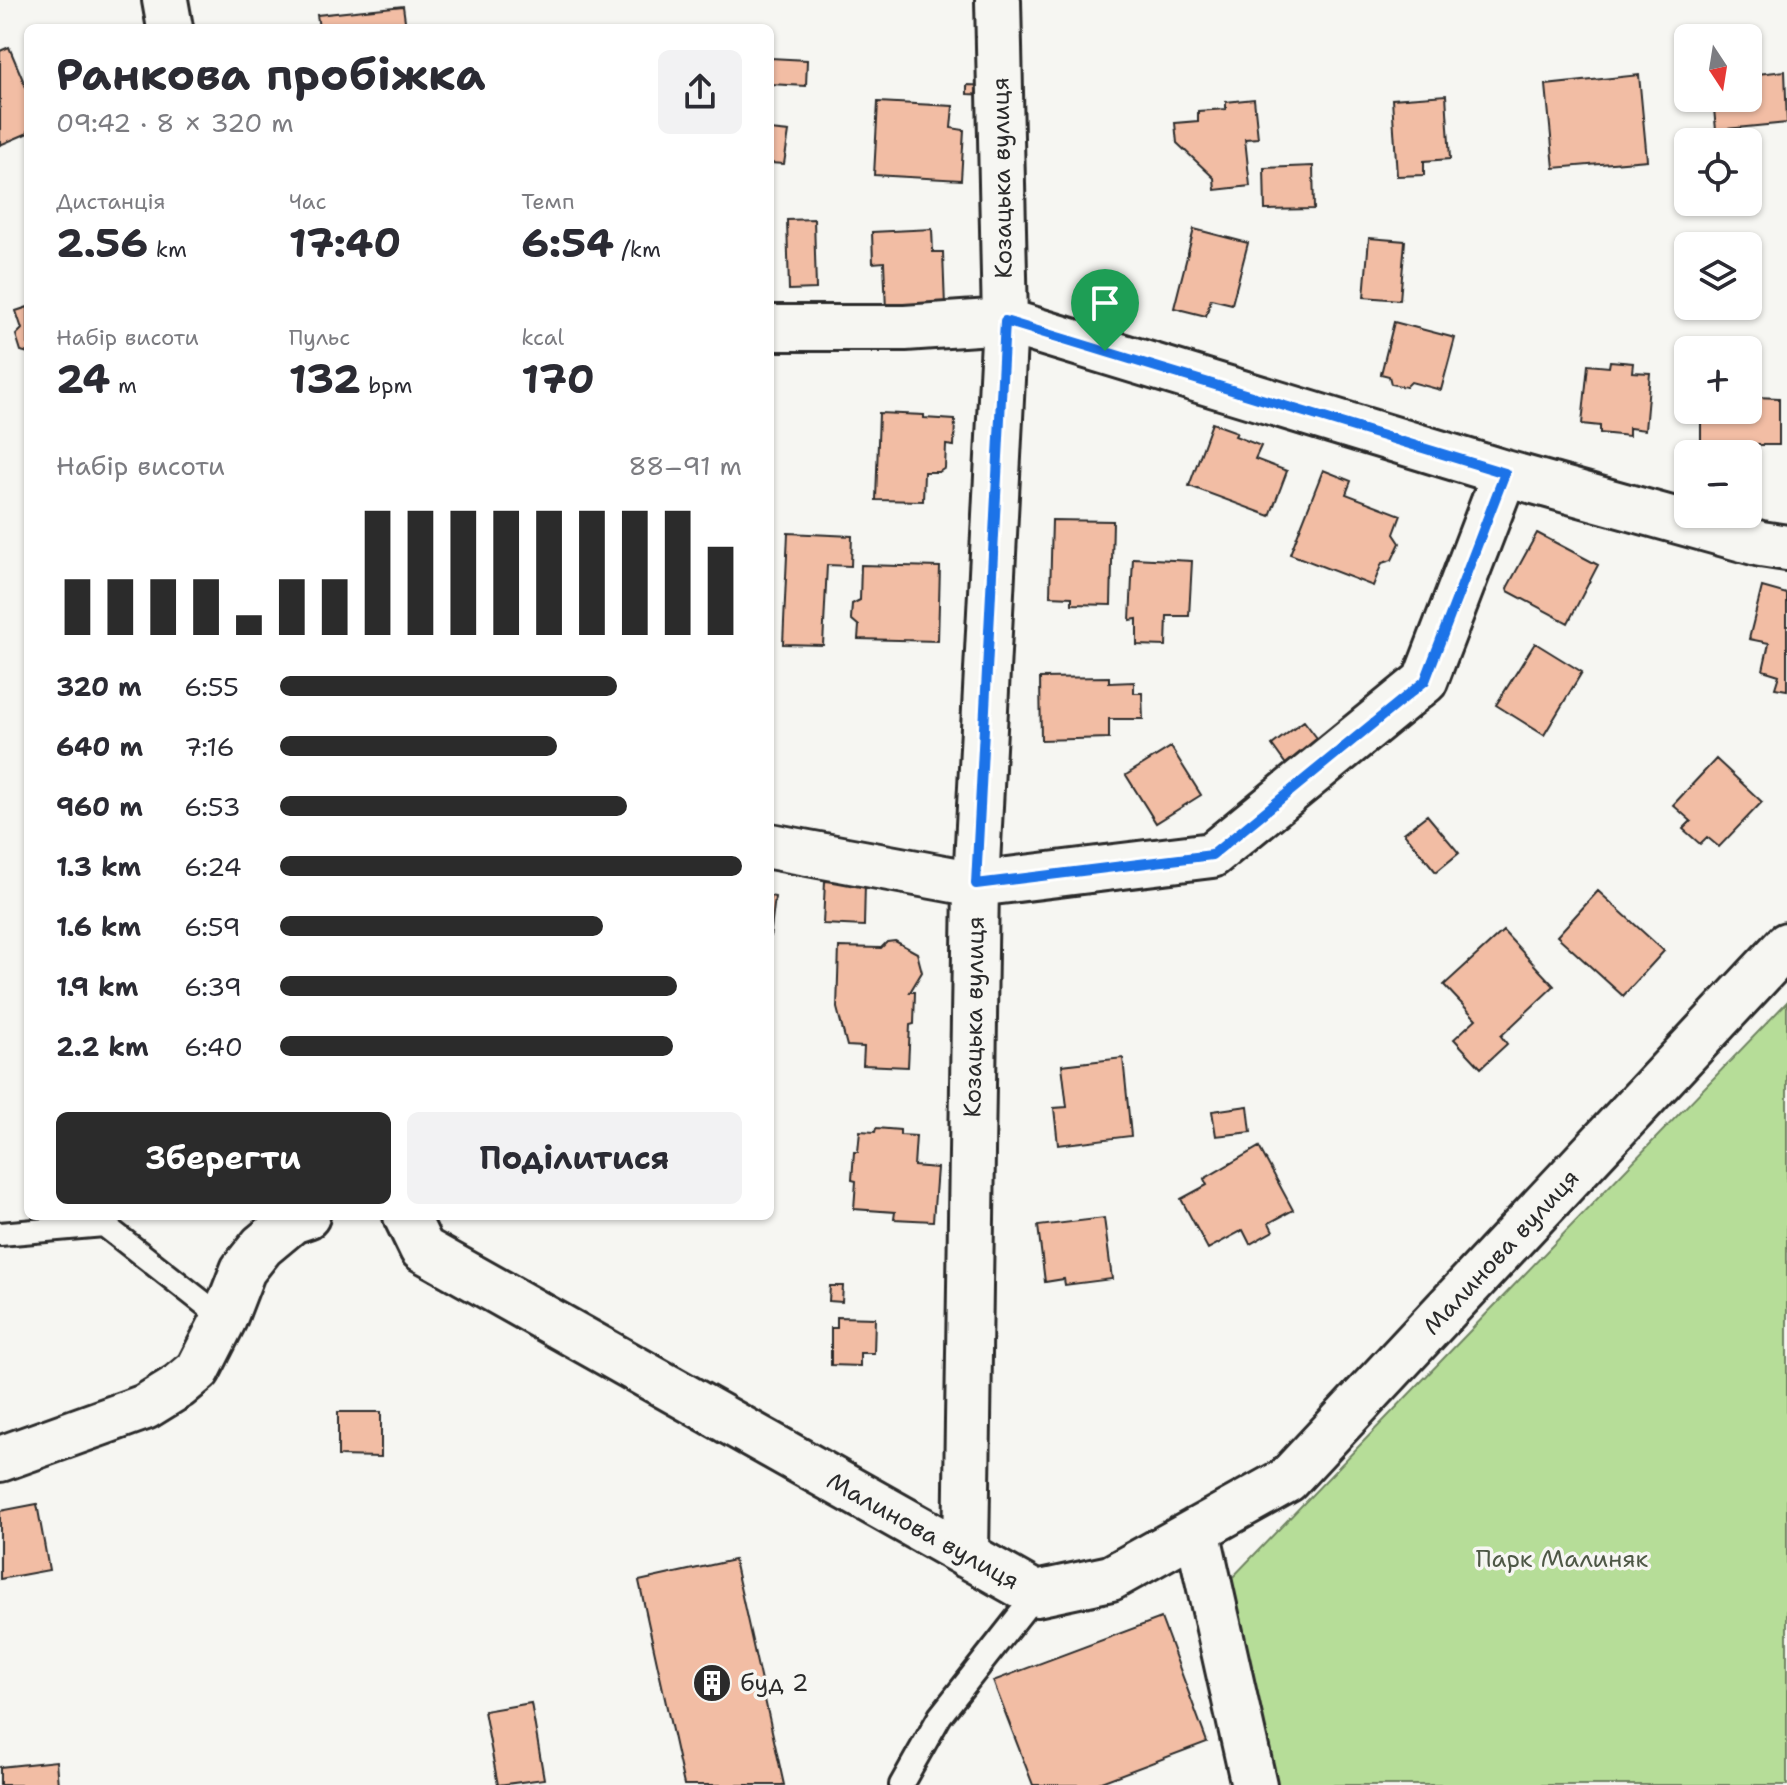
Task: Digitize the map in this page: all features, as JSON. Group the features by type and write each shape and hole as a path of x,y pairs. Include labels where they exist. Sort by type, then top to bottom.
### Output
{"street":[{"path":"165,0 169,24"},
{"name":"Козацька вулиця","path":"966,1555 976,884 1005,321 998,0"},
{"path":"774,328 905,328 1005,321 1505,473 1761,544 1787,548"},
{"path":"774,847 976,884 1212,855 1425,681 1505,473"},
{"name":"Малинова вулиця","path":"408,1220 422,1249 1036,1594 1111,1578 1287,1480 1787,945"},
{"path":"0,1459 145,1407 179,1386 198,1370 224,1319 243,1270 252,1258 295,1220"},
{"path":"1197,1530 1254,1785"}],"lane":[{"path":"0,1234 104,1225 224,1319"},
{"path":"901,1785 940,1716 1036,1594"}],"green space":[{"name":"Парк Малиняк","path":"1787,1002 1787,1785 1245,1785 1200,1611"}],"building":[{"path":"403,6 405,24 318,24 317,15"},
{"path":"9,47 24,83 24,135 0,145 0,51"},
{"path":"774,58 807,60 806,86 774,84"},
{"path":"1785,71 1787,123 1716,128 1714,112 1762,112 1762,73"},
{"path":"1639,75 1647,160 1554,168 1546,85"},
{"path":"967,85 993,86 992,95 967,94"},
{"path":"1446,95 1450,159 1424,161 1424,175 1397,176 1392,99"},
{"path":"1254,99 1258,138 1245,139 1250,186 1215,190 1214,178 1177,143 1175,123 1198,121 1198,111 1226,109 1226,102"},
{"path":"878,102 953,106 951,128 964,130 961,180 874,175"},
{"path":"774,130 789,132 784,164 774,163"},
{"path":"1313,166 1314,209 1265,210 1264,168"},
{"path":"814,219 816,289 789,290 787,220"},
{"path":"932,229 933,252 943,252 945,307 886,310 884,262 873,263 872,232"},
{"path":"1194,229 1248,243 1232,304 1211,299 1206,316 1174,308"},
{"path":"1369,238 1405,241 1400,300 1364,297"},
{"path":"24,308 24,352 16,335 22,329 16,311"},
{"path":"1394,322 1455,338 1441,390 1411,382 1406,387 1391,384 1389,376 1381,374"},
{"path":"1610,361 1633,363 1632,372 1650,373 1645,430 1629,428 1629,436 1600,433 1600,426 1582,424 1588,365 1609,367"},
{"path":"1762,397 1779,398 1779,445 1762,445 1762,440 1701,440 1701,424 1762,424"},
{"path":"879,413 955,420 954,446 946,445 945,468 939,472 924,472 923,501 876,500"},
{"path":"1212,423 1237,432 1235,436 1261,446 1255,459 1287,471 1270,516 1189,486"},
{"path":"1323,470 1351,481 1346,494 1401,515 1394,534 1400,543 1392,560 1382,563 1373,586 1290,554"},
{"path":"1052,520 1113,521 1111,605 1072,604 1072,597 1050,596"},
{"path":"788,533 852,536 851,566 827,565 823,645 783,644"},
{"path":"1537,533 1598,565 1568,623 1508,591"},
{"path":"1133,558 1192,561 1189,616 1167,616 1166,646 1137,645 1137,619 1130,620"},
{"path":"861,565 940,567 938,641 858,639 859,626 851,619 852,604 860,600"},
{"path":"1762,587 1787,594 1787,690 1775,688 1779,675 1763,670 1769,643 1749,639"},
{"path":"1535,643 1582,672 1544,735 1496,705"},
{"path":"1109,677 1109,683 1134,682 1134,693 1142,693 1143,719 1109,719 1109,738 1041,740 1040,678"},
{"path":"1304,721 1323,746 1290,770 1272,745"},
{"path":"1171,747 1201,795 1156,823 1126,775"},
{"path":"1716,759 1762,802 1719,847 1707,837 1700,844 1683,829 1691,821 1673,805"},
{"path":"1427,815 1459,853 1436,872 1404,833"},
{"path":"825,881 865,883 864,926 823,924"},
{"path":"1598,891 1664,951 1623,996 1557,936"},
{"path":"1503,931 1554,986 1501,1036 1507,1044 1481,1068 1454,1039 1476,1019 1444,985"},
{"path":"895,941 917,953 922,972 910,992 915,992 908,1067 863,1065 864,1047 847,1046 837,1008 839,947 881,948 887,942"},
{"path":"1123,1058 1131,1136 1058,1145 1054,1108 1067,1107 1062,1065"},
{"path":"1248,1106 1251,1132 1216,1136 1212,1111"},
{"path":"876,1128 900,1130 900,1135 916,1136 914,1166 937,1168 933,1221 894,1219 895,1212 854,1209 854,1152 858,1152 860,1131 875,1132"},
{"path":"1259,1147 1293,1210 1269,1223 1273,1231 1250,1244 1243,1230 1208,1249 1181,1199 1207,1185 1204,1179"},
{"path":"1104,1218 1112,1279 1065,1285 1064,1279 1045,1282 1038,1226"},
{"path":"830,1286 843,1286 842,1302 829,1301"},
{"path":"837,1317 875,1318 874,1353 860,1353 860,1366 831,1365 831,1328 837,1328"},
{"path":"338,1412 381,1412 381,1457 338,1456"},
{"path":"37,1504 49,1570 0,1579 0,1511"},
{"name":"буд 2","path":"734,1560 784,1785 684,1785 639,1581"},
{"path":"1161,1618 1207,1742 1093,1785 1033,1785 993,1681"},
{"path":"531,1703 544,1779 498,1785 484,1711"},
{"path":"56,1761 58,1785 0,1785 0,1767"}],"place":[{"name":"буд 2","path":"712,1683"}],"route":[{"path":"1005,321 1105,351 1505,473 1425,681 1212,855 976,884 1005,321"}]}
